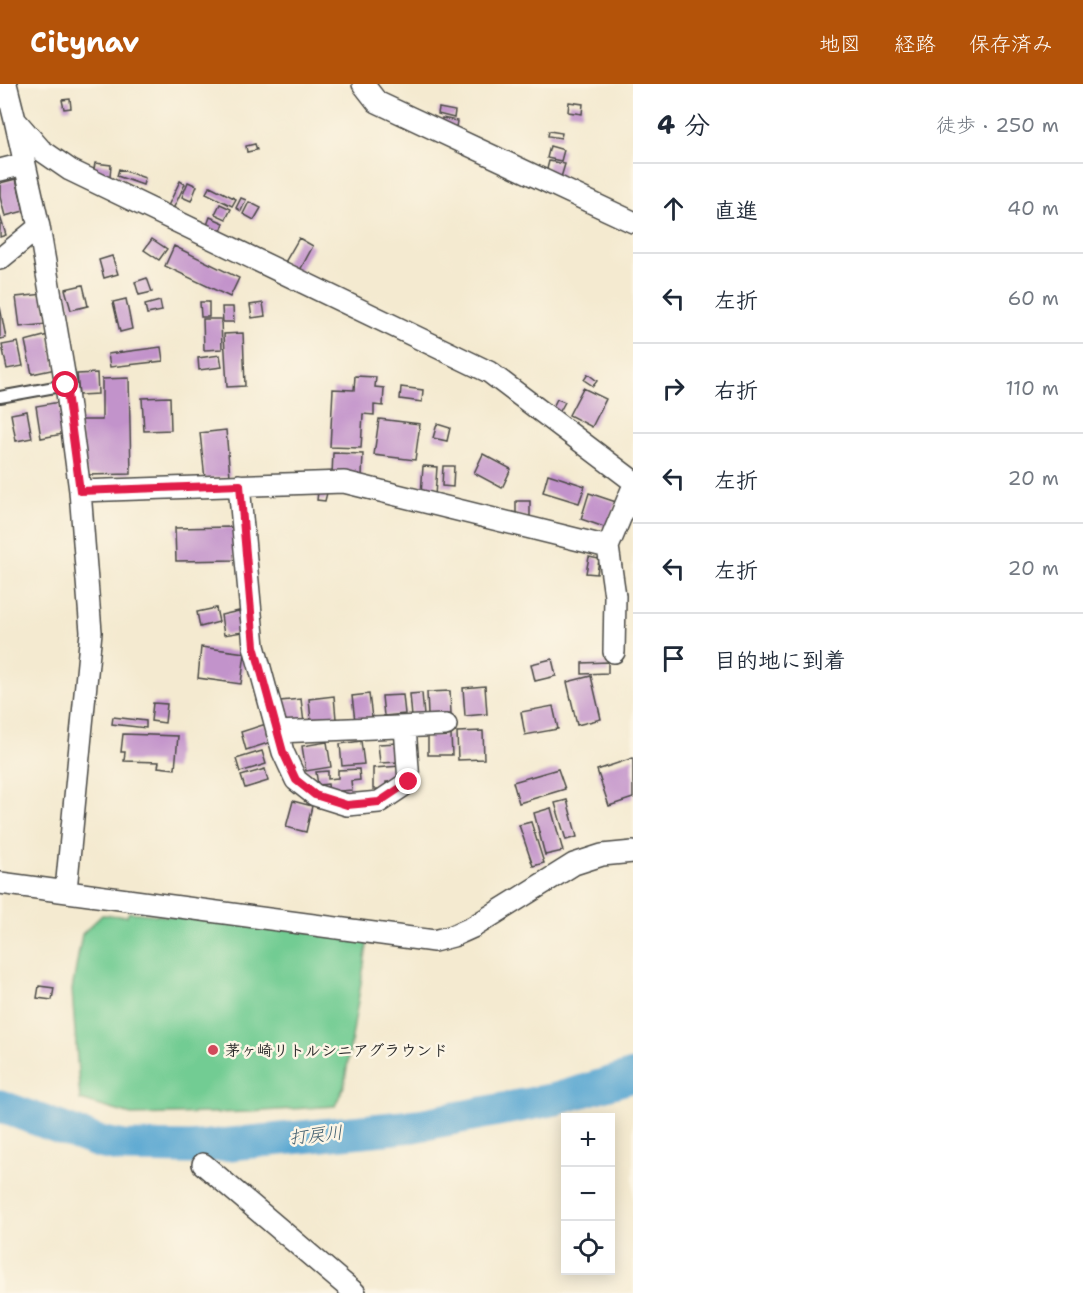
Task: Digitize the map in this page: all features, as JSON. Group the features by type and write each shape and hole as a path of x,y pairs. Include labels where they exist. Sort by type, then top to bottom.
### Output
{"street":[{"path":"6,84 39,227 66,385 80,491 91,632 66,890"},
{"path":"363,84 377,102 633,222"},
{"path":"15,120 42,150 70,170 489,372 633,481"},
{"path":"0,170 24,164"},
{"path":"5,251 39,227"},
{"path":"80,491 344,482 609,547"},
{"path":"240,485 254,646 283,752 296,780 315,795 347,805 379,802 409,782 405,727"},
{"path":"614,652 615,596 609,547 633,487"},
{"path":"278,732 446,725"},
{"path":"0,883 66,890 434,941 473,927 574,864 602,855 633,852"},
{"path":"203,1164 355,1293"}],"lane":[{"path":"0,397 66,385"}],"green space":[{"name":"茅ヶ崎リトルシニアグラウンド","path":"129,912 362,937 368,940 344,1086 335,1106 250,1112 131,1115 80,1100 72,990 82,934 102,915 127,916"}],"building":[{"path":"70,99 71,108 64,109 62,100"},
{"path":"569,102 583,104 582,114 568,112"},
{"path":"439,108 455,111 454,118 438,114"},
{"path":"442,118 457,121 456,127 441,124"},
{"path":"549,131 562,133 561,138 548,136"},
{"path":"255,144 257,150 247,152 246,146"},
{"path":"550,146 564,150 561,161 547,158"},
{"path":"549,161 565,164 560,181 545,177"},
{"path":"95,163 111,165 110,177 93,175"},
{"path":"119,169 145,178 143,185 117,176"},
{"path":"16,179 24,211 5,216 0,197 0,183"},
{"path":"180,181 185,184 173,209 168,206"},
{"path":"188,182 197,186 191,201 182,197"},
{"path":"210,186 236,199 232,206 206,193"},
{"path":"241,198 246,200 241,211 236,208"},
{"path":"249,202 261,208 254,220 243,214"},
{"path":"220,204 231,209 226,219 215,214"},
{"path":"0,216 6,235 0,237"},
{"path":"210,217 224,223 220,234 206,228"},
{"path":"299,238 313,246 299,272 284,264"},
{"path":"152,239 167,249 159,260 144,250"},
{"path":"174,246 239,278 230,297 165,266"},
{"path":"112,256 118,274 104,278 99,260"},
{"path":"147,278 152,292 139,295 135,282"},
{"path":"83,285 88,306 71,310 65,289"},
{"path":"44,294 47,324 20,327 16,297"},
{"path":"126,299 132,329 120,332 113,302"},
{"path":"160,301 162,311 147,314 145,305"},
{"path":"200,302 209,302 209,317 201,317"},
{"path":"263,303 265,316 252,318 250,305"},
{"path":"0,307 6,338 0,339"},
{"path":"222,307 233,307 234,322 223,322"},
{"path":"203,319 221,319 222,349 204,350"},
{"path":"243,333 245,386 227,387 224,334"},
{"path":"48,335 56,369 32,374 25,341"},
{"path":"18,342 23,366 7,369 2,345"},
{"path":"161,347 163,361 110,367 108,354"},
{"path":"220,355 222,367 199,370 198,358"},
{"path":"97,373 98,394 79,395 77,374"},
{"path":"588,374 597,381 593,386 584,380"},
{"path":"355,376 376,377 375,387 384,388 383,406 374,405 374,415 363,414 361,448 330,447 333,389 354,390"},
{"path":"129,378 131,474 87,475 78,420 102,420 102,379"},
{"path":"401,387 423,390 422,402 400,399"},
{"path":"583,388 606,399 592,427 569,415"},
{"path":"170,397 171,430 144,431 142,398"},
{"path":"557,399 565,402 559,413 552,409"},
{"path":"59,402 63,434 41,438 36,406"},
{"path":"27,411 32,438 16,441 11,414"},
{"path":"379,419 420,424 415,460 374,455"},
{"path":"437,424 450,428 447,441 433,438"},
{"path":"226,430 230,476 205,479 200,433"},
{"path":"333,453 363,454 362,476 332,475"},
{"path":"483,454 511,469 502,488 474,473"},
{"path":"423,466 437,467 435,496 421,495"},
{"path":"443,466 454,466 453,487 442,486"},
{"path":"548,474 585,486 579,503 543,492"},
{"path":"318,492 327,493 325,501 317,500"},
{"path":"589,493 616,502 607,528 581,519"},
{"path":"516,501 530,501 530,517 516,516"},
{"path":"234,527 235,560 176,561 175,528"},
{"path":"589,557 599,559 597,574 586,573"},
{"path":"216,608 219,622 200,627 197,612"},
{"path":"239,611 243,632 224,635 221,615"},
{"path":"201,647 245,653 241,684 198,678"},
{"path":"552,659 556,676 535,681 531,664"},
{"path":"608,662 608,673 582,674 582,663"},
{"path":"591,676 601,719 577,725 567,682"},
{"path":"485,686 487,714 465,716 463,688"},
{"path":"450,691 451,714 428,715 427,692"},
{"path":"422,693 424,716 412,717 410,694"},
{"path":"369,694 372,718 355,721 352,696"},
{"path":"403,695 405,714 384,716 382,696"},
{"path":"334,696 336,719 311,721 309,699"},
{"path":"301,699 304,723 282,726 280,701"},
{"path":"153,703 167,704 165,723 151,721"},
{"path":"553,706 558,729 525,735 521,712"},
{"path":"113,717 146,721 146,728 112,724"},
{"path":"266,724 271,742 246,750 241,732"},
{"path":"483,731 484,759 458,760 457,732"},
{"path":"123,734 178,736 175,769 158,767 159,762 124,761 125,752 121,752"},
{"path":"451,735 452,755 428,755 428,736"},
{"path":"361,741 364,764 342,766 340,744"},
{"path":"327,742 331,767 306,771 302,746"},
{"path":"399,743 400,762 380,763 378,744"},
{"path":"262,751 266,764 240,772 236,759"},
{"path":"633,758 633,798 609,806 597,770"},
{"path":"401,766 402,782 386,782 386,789 373,789 373,768"},
{"path":"265,769 268,781 245,788 241,776"},
{"path":"359,769 360,780 351,781 352,790 329,792 328,784 318,785 316,772 328,771 328,779 338,778 338,770"},
{"path":"558,769 565,789 519,803 513,782"},
{"path":"567,800 577,837 566,840 555,803"},
{"path":"293,801 312,806 306,832 286,827"},
{"path":"551,808 563,851 545,855 534,813"},
{"path":"531,822 544,863 533,866 519,825"},
{"path":"39,986 54,988 52,1000 37,998"}],"waterway":[{"name":"打戻川","path":"0,1106 99,1142 124,1147 190,1148 414,1126 556,1099 633,1076"}],"place":[{"name":"茅ヶ崎リトルシニアグラウンド","path":"213,1050"}],"route":[{"path":"66,385 80,491 240,485 254,646 283,752 296,780 315,795 347,805 379,802 409,782"}]}
